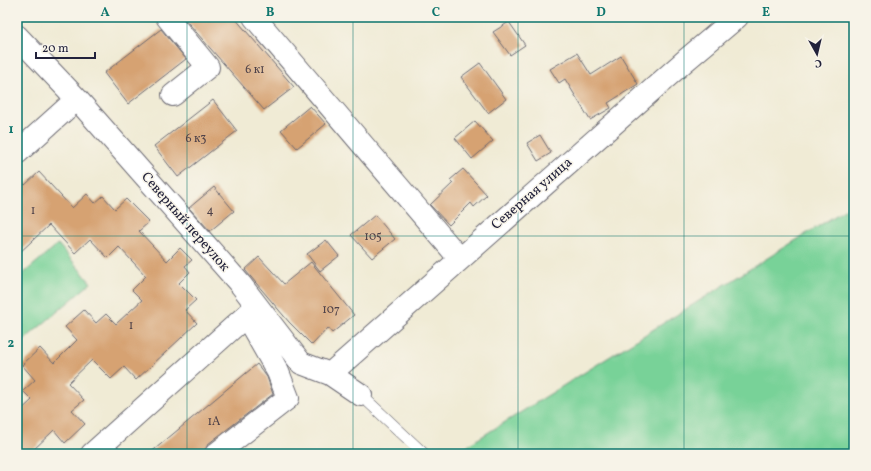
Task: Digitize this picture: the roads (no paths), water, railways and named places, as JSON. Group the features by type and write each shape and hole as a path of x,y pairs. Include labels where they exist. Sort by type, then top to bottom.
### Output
{"street":[{"path":"167,17 208,67 173,95"},
{"path":"254,17 460,259"},
{"name":"Северная улица","path":"330,374 680,65 737,17"},
{"name":"Северный переулок","path":"17,36 77,99 241,285 252,311 301,363 330,374 361,395"},
{"path":"17,153 77,99"},
{"path":"92,454 252,311 288,398 216,454"}],"lane":[{"path":"361,395 424,454"}]}
